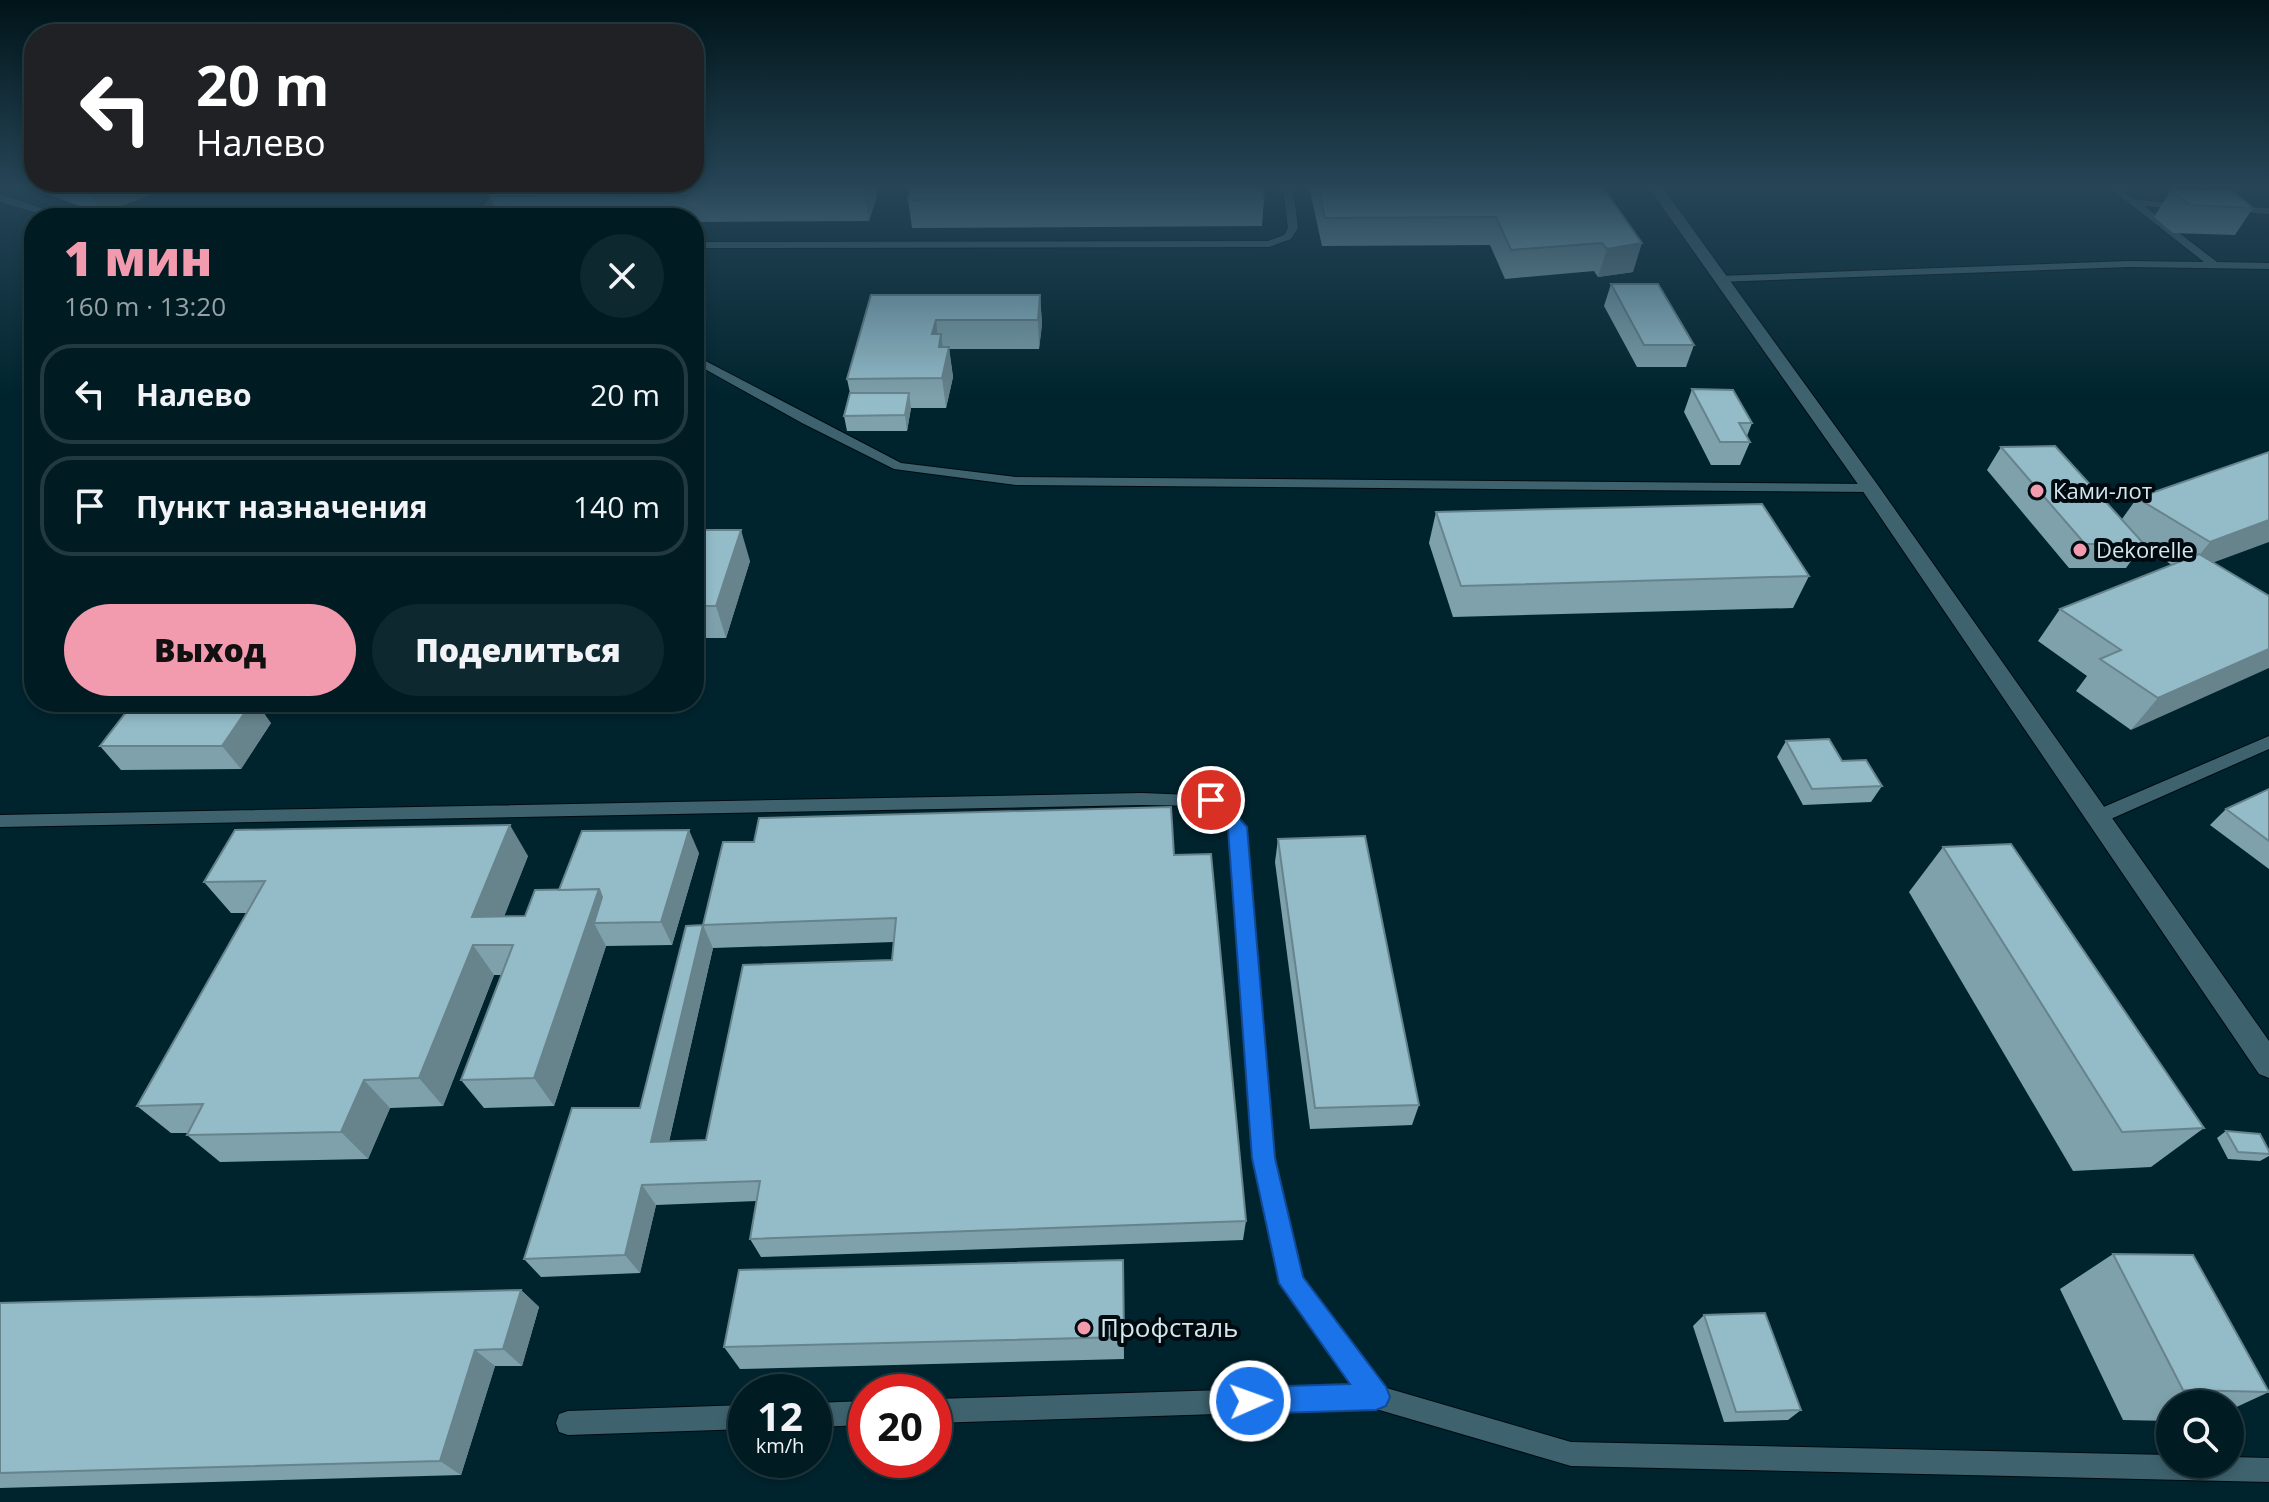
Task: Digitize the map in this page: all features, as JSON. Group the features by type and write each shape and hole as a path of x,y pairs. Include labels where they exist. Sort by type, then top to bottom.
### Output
{"street":[{"path":"1704,258 1870,488 2269,1065"}],"lane":[{"path":"2205,258 2214,265"},
{"path":"1718,279 2113,265 2269,266"},
{"path":"704,364 898,466 1016,481 1870,488"},
{"path":"2098,817 2269,742"},
{"path":"0,821 1127,799 1211,800 1237,827 1264,1158 1292,1283 1376,1397"},
{"path":"952,1410 1376,1397 1571,1454 2269,1470"},
{"path":"568,1423 728,1418"}],"building":[{"path":"1611,284 1658,284 1694,345 1644,345"},
{"path":"871,295 1040,295 1038,320 936,320 932,334 941,334 939,347 949,347 942,378 847,379"},
{"path":"1692,389 1733,390 1752,423 1739,423 1750,442 1720,442"},
{"path":"850,393 909,393 905,415 844,416"},
{"path":"2055,446 2144,544 2085,544 2001,447"},
{"path":"2269,452 2269,520 2210,542 2137,498"},
{"path":"1762,504 1809,576 1461,586 1436,512"},
{"path":"704,530 741,530 716,606 704,606"},
{"path":"2199,554 2269,596 2269,649 2158,698 2100,659 2121,650 2060,609"},
{"path":"126,712 245,712 222,746 100,746"},
{"path":"1829,739 1842,761 1866,760 1882,786 1812,789 1786,741"},
{"path":"2269,789 2269,841 2226,809"},
{"path":"1171,807 1174,855 1211,854 1246,1221 750,1239 760,1181 642,1185 625,1255 524,1259 572,1108 640,1108 686,926 703,925 723,842 754,842 759,818","holes":["896,918 892,960 743,965 706,1140 651,1142 703,925"]},
{"path":"510,825 472,917 525,916 535,890 599,889 534,1078 461,1080 513,945 473,945 419,1078 364,1080 341,1132 187,1135 203,1104 137,1106 265,881 204,882 235,830"},
{"path":"689,830 661,922 594,923 602,897 599,889 559,890 582,831"},
{"path":"1365,836 1419,1105 1315,1108 1278,839"},
{"path":"2011,844 2204,1128 2122,1132 1943,847"},
{"path":"2226,1131 2260,1134 2269,1154 2238,1152"},
{"path":"2113,1254 2193,1255 2269,1392 2183,1390"},
{"path":"1123,1260 1124,1337 724,1347 739,1270"},
{"path":"521,1290 503,1349 475,1350 440,1461 0,1473 0,1303"},
{"path":"1765,1313 1801,1410 1736,1412 1704,1315"}],"place":[{"name":"Ками-лот","path":"2037,491"},
{"name":"Dekorelle","path":"2080,550"},
{"name":"Профсталь","path":"1084,1328"}],"route":[{"path":"1211,800 1237,827 1264,1158 1292,1283 1376,1397 1250,1401"}]}
